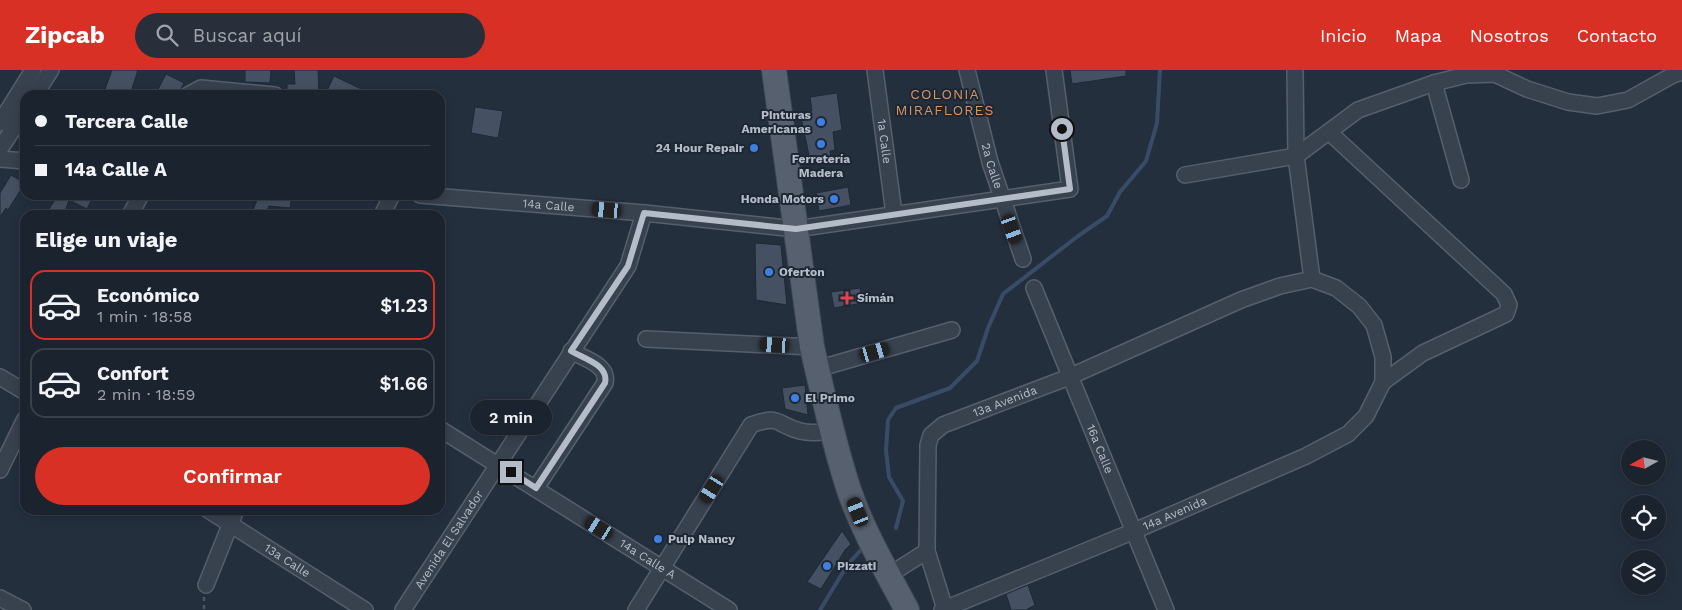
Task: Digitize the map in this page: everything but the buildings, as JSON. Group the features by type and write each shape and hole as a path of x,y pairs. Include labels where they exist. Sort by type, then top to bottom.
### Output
{"main road":[{"path":"774,70 815,358 832,430 848,488 862,525 907,610"}],"street":[{"path":"21,90 33,70"},
{"path":"38,90 51,70"},
{"name":"1a Calle","path":"875,70 894,214"},
{"name":"2a Calle","path":"967,70 1001,200 1023,258"},
{"name":"14a Calle","path":"445,197 644,213 796,229 1070,189 1054,70"},
{"path":"1295,70 1296,156 1312,279 1336,288 1359,306 1374,325 1382,357 1383,382"},
{"path":"1185,176 1296,156 1358,110 1434,83 1466,75 1495,74 1568,102 1597,106 1628,100 1682,72"},
{"path":"1434,83 1461,180"},
{"path":"197,90 201,88 222,90"},
{"path":"0,123 20,91"},
{"path":"0,149 20,119"},
{"path":"1329,132 1504,294 1509,305 1506,314 1423,353 1383,382"},
{"path":"0,159 20,161"},
{"name":"Avenida El Salvador","path":"403,610 628,266 644,213"},
{"name":"13a Avenida","path":"943,609 927,551 928,445 934,431 942,425 1069,377 1241,300 1280,286 1312,279"},
{"name":"16a Calle","path":"1034,288 1132,532 1166,610"},
{"path":"646,339 815,358 952,330"},
{"path":"536,488 605,383 606,376 602,368 571,351"},
{"path":"0,377 20,389"},
{"name":"14a Avenida","path":"943,609 1132,532 1306,456 1348,434 1366,416 1383,382"},
{"path":"636,610 751,425 765,420 781,421 798,430 814,433 832,430"},
{"path":"0,470 20,429"},
{"name":"14a Calle A","path":"445,433 498,464 729,610"},
{"path":"206,585 233,517"},
{"name":"13a Calle","path":"233,517 365,610"},
{"path":"889,576 927,551"},
{"path":"0,598 24,610"}],"waterway":[{"path":"896,528 903,501 889,477 886,450 888,420 896,408 950,388 977,361 988,328 1003,294 1107,216 1120,192 1146,161 1157,123 1160,70"},
{"path":"820,610 848,564 861,550"}],"place":[{"name":"Pinturas Americanas","path":"821,122"},
{"name":"Ferretería Madera","path":"821,144"},
{"name":"24 Hour Repair","path":"754,148"},
{"name":"Honda Motors","path":"834,199"},
{"name":"Oferton","path":"769,272"},
{"name":"Símán","path":"847,298"},
{"name":"El Primo","path":"795,398"},
{"name":"Pulp Nancy","path":"658,539"},
{"name":"Pizzati","path":"827,566"}],"district":[{"name":"COLONIA MIRAFLORES","path":"945,102"}],"route":[{"path":"511,472 536,488 605,383 606,376 602,368 571,351 628,266 644,213 796,229 1070,189 1062,129"}]}
